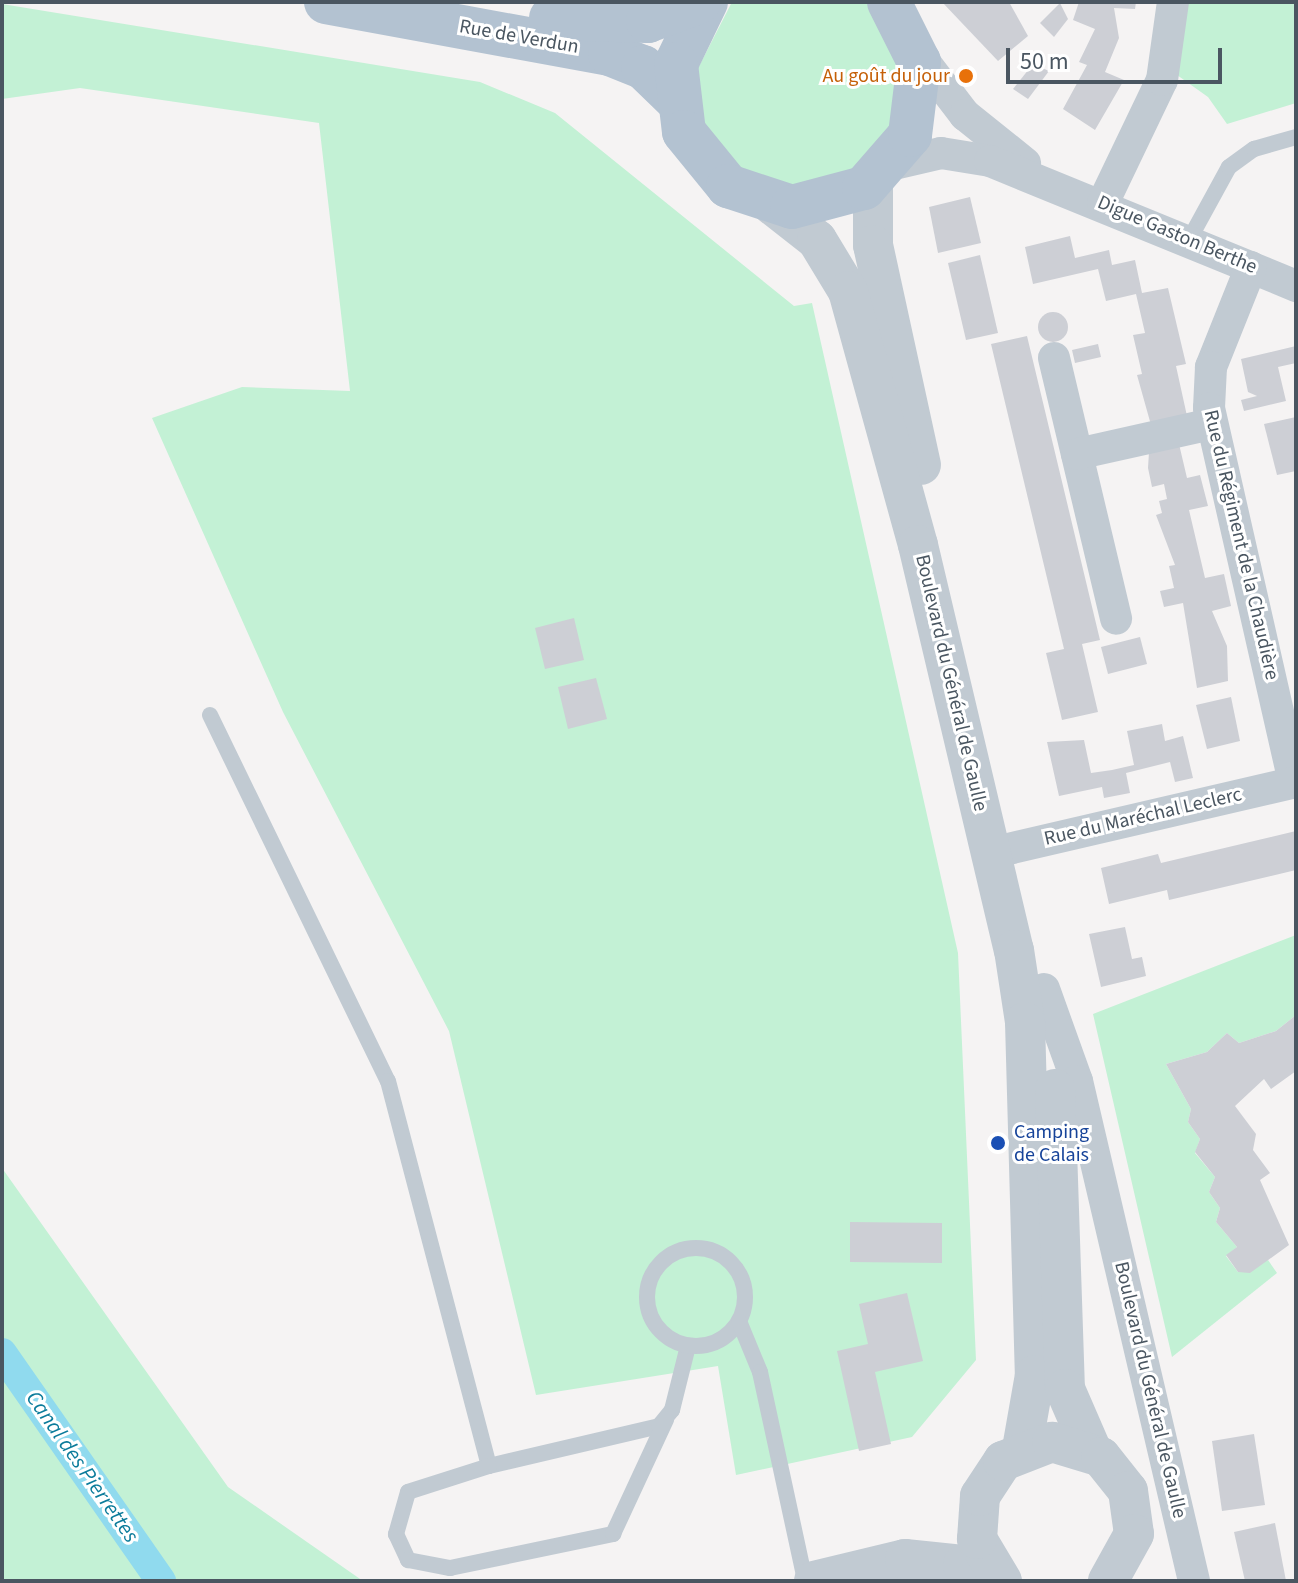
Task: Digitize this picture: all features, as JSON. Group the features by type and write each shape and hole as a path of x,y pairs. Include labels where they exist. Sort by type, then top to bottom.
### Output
{"main road":[{"name":"Rue de Verdun","path":"341,3 632,23 699,2"},
{"path":"706,2 679,52 675,98 702,162 738,192 771,204 824,204 882,174 918,111 916,51 889,2"},
{"name":"Rue de Verdun","path":"341,3 610,54 643,67 675,98"}],"street":[{"path":"1103,203 1162,80 1173,2"},
{"name":"Digue Gaston Berthe","path":"916,51 986,136 1058,184"},
{"name":"Digue Gaston Berthe","path":"882,174 956,154 1058,184 1296,286"},
{"name":"Boulevard du Général de Gaulle","path":"882,174 873,245 1002,850 1025,1022 1065,1389 1092,1451"},
{"name":"Boulevard du Général de Gaulle","path":"771,204 817,240 848,291 1002,850 1044,989 1077,1081 1194,1581"},
{"name":"Rue du Régiment de la Chaudière","path":"1251,267 1211,367 1211,424 1295,782"},
{"path":"1054,358 1116,619"},
{"path":"1077,454 1211,424"},
{"name":"Rue du Maréchal Leclerc","path":"1002,850 1295,782"},
{"name":"Boulevard du Général de Gaulle","path":"1022,1449 1035,1400 1044,1191 1044,989"},
{"path":"1044,1191 1088,1185 1105,1200"},
{"path":"1001,1580 977,1539 977,1505 995,1469 1022,1449 1062,1442 1092,1451 1117,1472 1132,1501 1134,1534 1116,1576"},
{"path":"905,1559 977,1505"},
{"path":"814,1581 905,1559 963,1565 1001,1580"}],"lane":[{"path":"1189,240 1229,167 1254,149 1296,137"},
{"path":"210,715 388,1081 489,1466"},
{"path":"739,1321 717,1342 688,1346 662,1332 648,1305 652,1276 672,1254 701,1248 734,1265 745,1292 739,1321 760,1372 805,1581"},
{"path":"666,1420 647,1432 489,1466 408,1492 396,1534 408,1560 450,1568 613,1534 666,1420 688,1346"}],"green space":[{"path":"732,2 866,2 875,10 898,47 900,112 864,165 803,188 741,170 705,129 694,76"},
{"path":"1187,2 1296,2 1296,103 1227,124 1208,97 1177,75"},
{"path":"2,4 480,82 555,113 794,306 812,303 958,953 976,1360 912,1437 736,1475 718,1366 536,1395 449,1031 283,712 152,418 242,387 350,391 319,123 80,88 2,99"},
{"path":"1296,935 1296,1015 1276,1031 1239,1043 1227,1033 1207,1052 1166,1064 1191,1109 1188,1122 1200,1139 1195,1153 1215,1177 1209,1192 1220,1208 1216,1222 1237,1247 1226,1256 1238,1272 1268,1260 1277,1273 1172,1357 1093,1014"},
{"path":"2,1168 228,1487 363,1581 2,1581"}],"building":[{"path":"942,2 1009,2 1028,36 998,61"},
{"path":"1079,2 1136,2 1135,9 1114,8 1119,38 1105,72 1124,80 1095,130 1063,109 1087,65 1079,62 1095,29 1073,20"},
{"path":"1060,3 1068,19 1054,37 1040,23"},
{"path":"1033,64 1049,71 1028,99 1013,89"},
{"path":"970,197 981,243 938,253 929,207"},
{"path":"1070,236 1075,258 1109,250 1112,265 1135,260 1142,293 1168,288 1186,364 1176,366 1187,416 1151,425 1137,375 1142,374 1133,335 1145,333 1136,294 1106,301 1098,269 1033,284 1025,247"},
{"path":"980,255 998,333 966,340 948,263"},
{"path":"1053,312 1064,316 1068,327 1064,338 1053,342 1042,338 1038,327 1042,316"},
{"path":"1027,336 1100,640 1082,644 1098,712 1062,720 1046,653 1064,649 991,344"},
{"path":"1098,344 1101,357 1075,363 1072,350"},
{"path":"1296,346 1296,363 1278,367 1286,401 1244,411 1241,400 1257,396 1248,392 1241,359"},
{"path":"1296,417 1296,471 1277,475 1264,424"},
{"path":"1179,444 1187,478 1200,475 1208,506 1189,510 1205,578 1224,574 1231,606 1212,611 1227,646 1228,681 1197,688 1183,603 1164,607 1160,591 1174,588 1169,566 1175,565 1156,515 1162,513 1159,501 1167,499 1164,484 1152,487 1148,468 1149,452"},
{"path":"574,618 584,660 545,669 535,628"},
{"path":"1140,637 1147,664 1108,674 1101,647"},
{"path":"596,678 607,719 568,729 558,687"},
{"path":"1231,697 1240,741 1207,749 1196,705"},
{"path":"1162,724 1165,741 1183,736 1193,778 1175,782 1170,762 1126,773 1130,793 1104,798 1102,787 1059,796 1047,742 1084,740 1091,773 1112,770 1134,765 1127,731"},
{"path":"1296,831 1296,870 1169,900 1167,890 1109,904 1101,868 1158,854 1161,863"},
{"path":"1125,927 1132,959 1142,957 1146,976 1101,987 1089,934"},
{"path":"1296,1015 1296,1071 1271,1089 1264,1079 1235,1106 1256,1134 1253,1150 1270,1173 1260,1180 1289,1245 1250,1273 1238,1272 1226,1255 1237,1247 1216,1222 1220,1208 1209,1192 1215,1177 1195,1152 1200,1139 1188,1122 1191,1109 1166,1064 1207,1052 1227,1033 1239,1043 1276,1031"},
{"path":"850,1222 942,1223 942,1263 850,1262"},
{"path":"907,1293 923,1361 875,1372 891,1444 859,1451 837,1351 868,1344 859,1304"},
{"path":"1254,1434 1265,1505 1222,1511 1212,1441"},
{"path":"1275,1523 1286,1581 1245,1581 1234,1532"}],"waterway":[{"name":"Canal des Pierrettes","path":"2,1353 161,1581"}],"place":[{"name":"Au goût du jour","path":"966,76"},
{"name":"Camping de Calais","path":"998,1143"}]}
